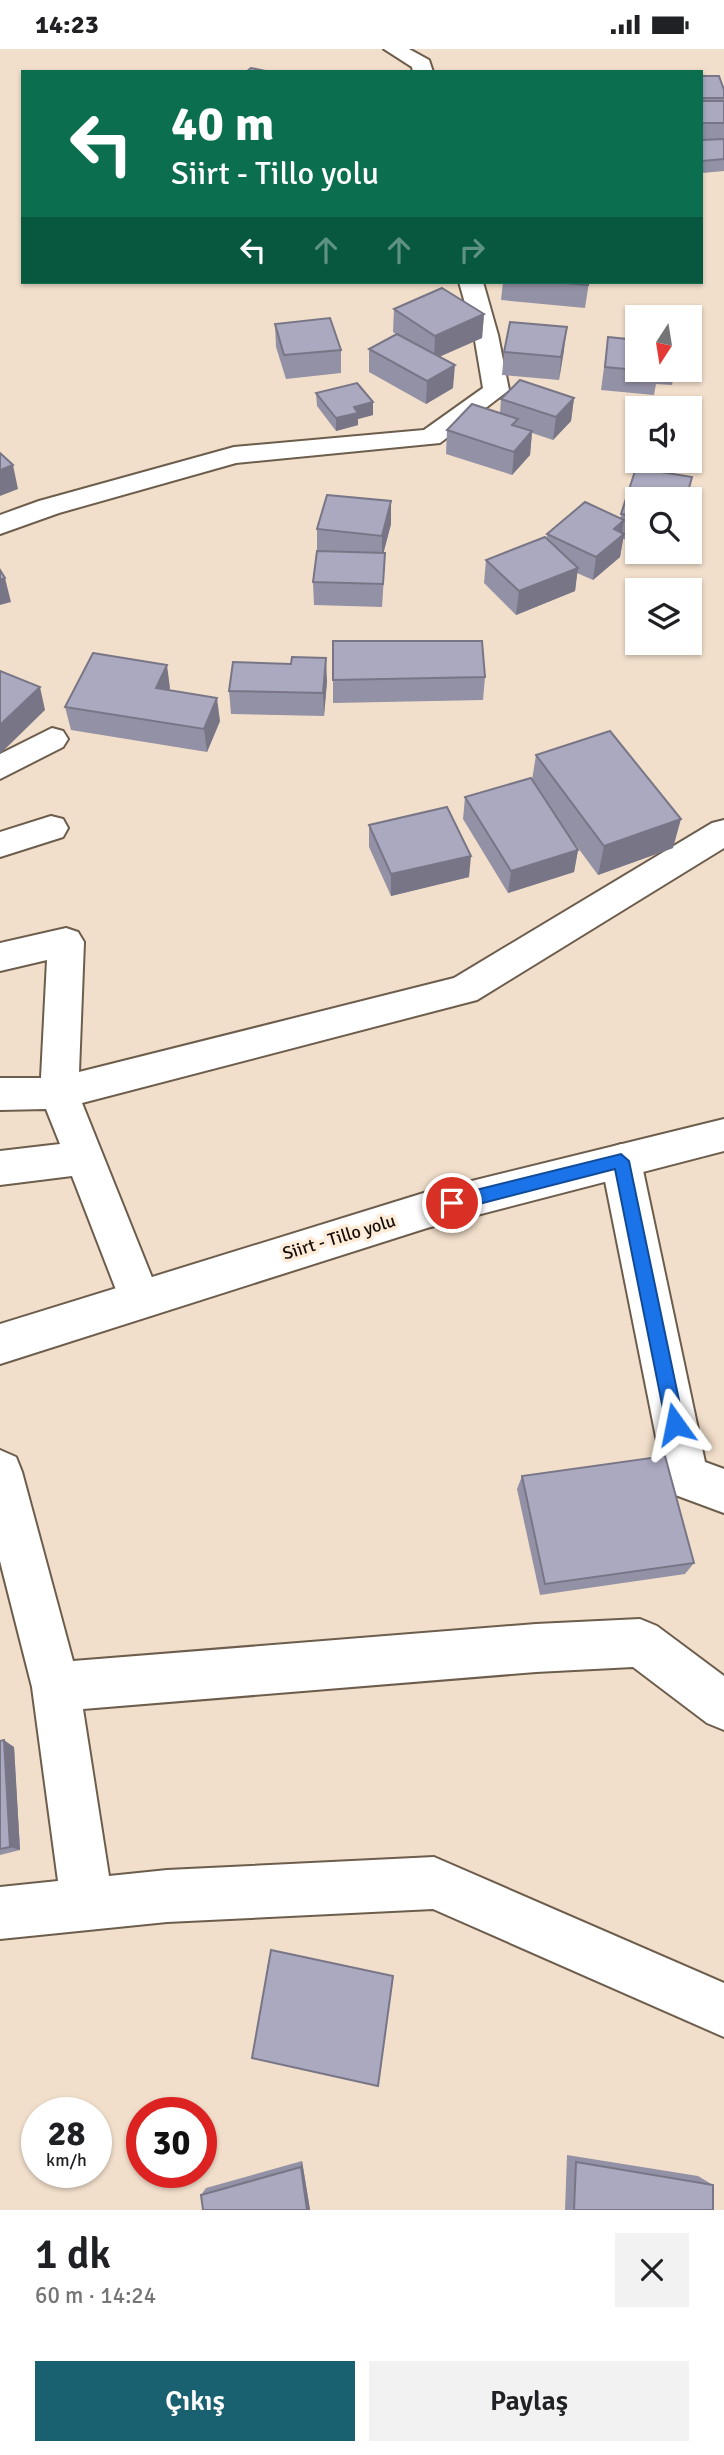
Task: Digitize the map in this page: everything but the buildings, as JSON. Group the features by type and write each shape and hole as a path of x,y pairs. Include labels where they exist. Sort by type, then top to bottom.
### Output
{"street":[{"path":"394,49 422,64 423,70"},
{"path":"0,525 49,507 234,455 431,437 496,390 486,335 472,284"},
{"path":"0,768 52,739"},
{"path":"0,845 51,828"},
{"path":"0,1094 59,1093 464,990 724,832"},
{"path":"0,957 66,942 59,1093 140,1300"},
{"name":"Siirt - Tillo yolu","path":"0,1345 427,1210 724,1135"},
{"path":"0,1168 85,1158"},
{"path":"621,1161 686,1477 724,1492"},
{"path":"0,1472 56,1688 87,1905"},
{"path":"56,1688 536,1648 640,1643 724,1706"},
{"path":"0,1913 167,1896 434,1883 724,2010"}],"route":[{"path":"452,1203 621,1161 675,1424"}]}
